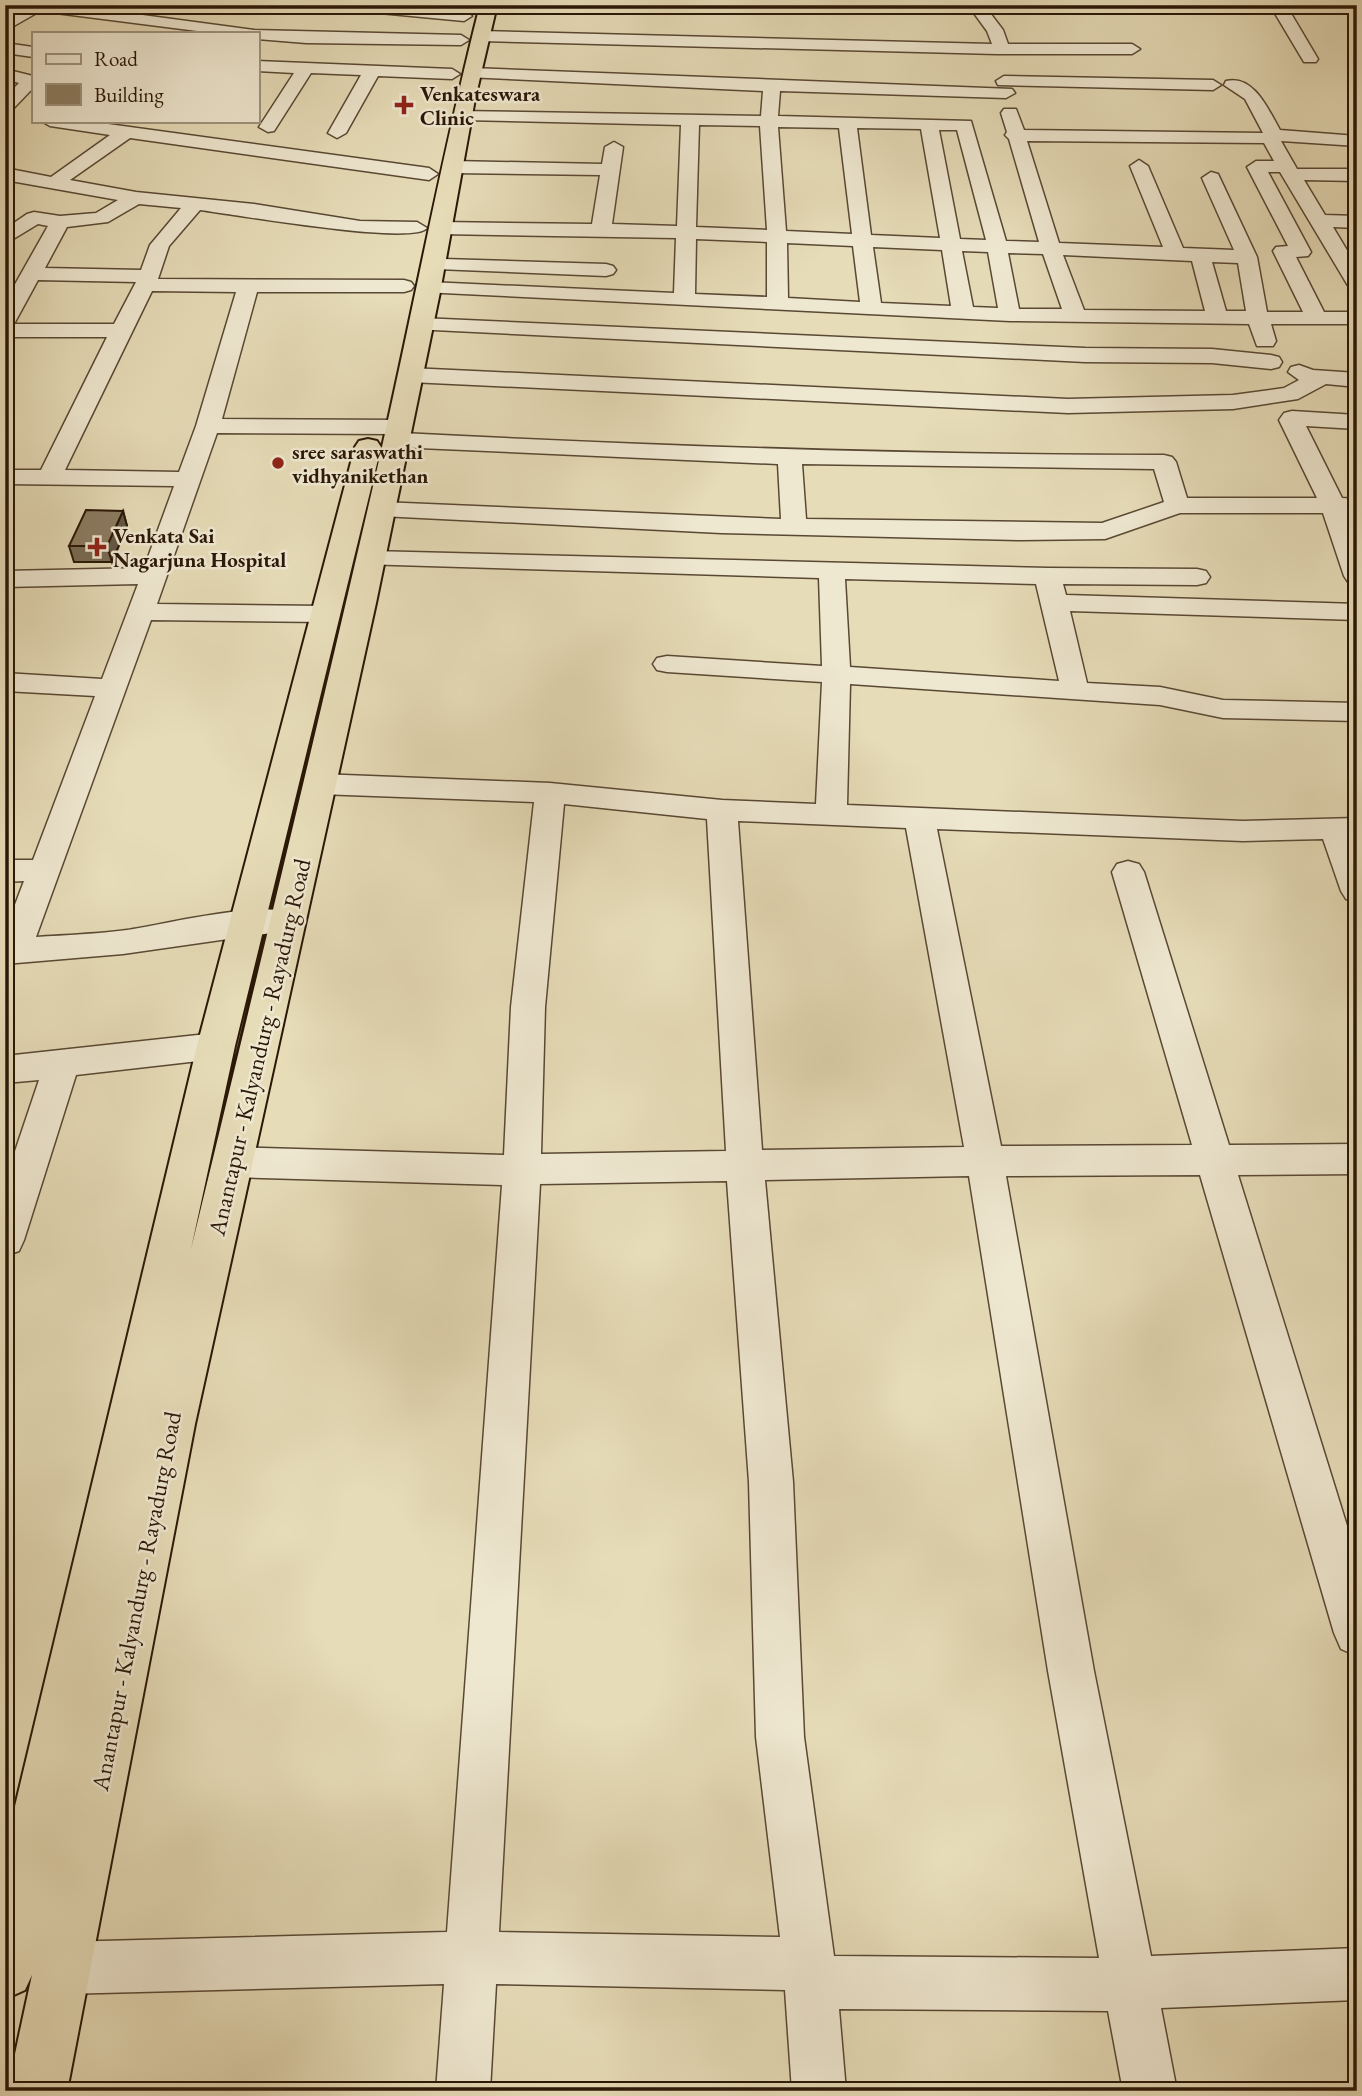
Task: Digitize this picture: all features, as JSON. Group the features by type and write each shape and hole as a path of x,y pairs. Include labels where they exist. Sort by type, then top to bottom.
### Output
{"highway":[{"name":"Anantapur - Kalyandurg - Rayadurg Road","path":"441,171 463,115 470,38"},
{"name":"Anantapur - Kalyandurg - Rayadurg Road","path":"5,1970 16,1883 246,923 326,614 410,375 429,228 470,38"},
{"name":"Anantapur - Kalyandurg - Rayadurg Road","path":"37,2091 172,1424 371,559 382,509 389,431 422,291"}],"street":[{"path":"348,5 470,38 772,86 1000,79 1213,85"},
{"path":"976,5 995,30 1000,49 1004,127 1076,316"},
{"path":"1278,5 1310,59"},
{"path":"6,26 38,6 240,32"},
{"path":"259,34 306,38 470,38 1000,49 1132,49"},
{"path":"259,66 372,71 470,38 612,60"},
{"path":"5,48 32,52"},
{"path":"1097,49 1140,137"},
{"path":"268,127 305,69"},
{"path":"337,133 372,71"},
{"path":"5,75 31,81 5,107"},
{"path":"1232,85 1252,96 1289,170 1357,284"},
{"path":"772,86 769,122 778,237 778,304"},
{"path":"5,114 24,117"},
{"path":"463,115 965,125 1140,137 1272,137 1357,141"},
{"path":"604,297 605,230 617,119"},
{"path":"684,300 690,121"},
{"path":"65,122 441,171 611,170"},
{"path":"847,123 871,307"},
{"path":"929,124 950,244 992,403"},
{"path":"965,125 997,245 1010,315"},
{"path":"54,183 126,132"},
{"path":"1139,166 1175,253"},
{"path":"1317,318 1256,167 1357,174"},
{"path":"5,174 136,198 254,210 360,227 605,230 1200,254 1338,252"},
{"path":"1210,178 1245,254 1258,318 1271,362"},
{"path":"5,213 60,222 101,218 136,198"},
{"path":"49,478 147,280 160,245 194,204"},
{"path":"5,238 34,218"},
{"path":"5,322 60,222"},
{"path":"1319,222 1357,222"},
{"path":"1200,254 1217,317"},
{"path":"422,291 606,270"},
{"path":"31,274 248,286 871,307 1010,315 1357,318"},
{"path":"248,286 208,426 189,480 45,870 10,951 123,942 246,923 288,921"},
{"path":"422,291 979,349 1085,355 1212,356 1271,362 1310,376 1357,380"},
{"path":"5,331 122,330"},
{"path":"410,375 1094,406 1233,402 1290,394 1322,377"},
{"path":"1094,406 1100,416 1107,419 1292,418 1357,422"},
{"path":"1292,418 1345,505 1357,576"},
{"path":"208,426 389,431 790,457 1034,463 1164,462 1177,506"},
{"path":"790,457 794,527"},
{"path":"5,477 189,480"},
{"path":"382,509 794,527 1105,531 1177,506 1345,505"},
{"path":"371,559 1048,576 1197,577"},
{"path":"831,813 836,674 832,571"},
{"path":"5,579 154,576"},
{"path":"1048,576 1074,690"},
{"path":"1054,603 1357,612"},
{"path":"141,612 326,614"},
{"path":"667,664 1160,696 1223,709 1357,712"},
{"path":"5,682 113,688"},
{"path":"319,785 550,793 722,810 1242,831 1346,828 1357,891"},
{"path":"463,2091 522,1170 528,1007 550,793"},
{"path":"722,810 745,1166 771,1482 780,1737 810,1973 820,2091"},
{"path":"920,818 985,1161 1069,1657 1150,2091"},
{"path":"5,871 45,870"},
{"path":"1128,872 1357,1633"},
{"path":"5,1070 216,1046"},
{"path":"5,1240 62,1064"},
{"path":"232,1162 522,1170 985,1161 1357,1159"},
{"path":"62,1968 471,1956 1065,1986 1357,1974"}],"building":[{"path":"86,510 123,511 107,546 69,546"}],"place":[{"name":"Venkateswara Clinic","path":"404,105"},
{"name":"sree saraswathi vidhyanikethan","path":"278,463"},
{"name":"Venkata Sai Nagarjuna Hospital","path":"97,547"}]}
